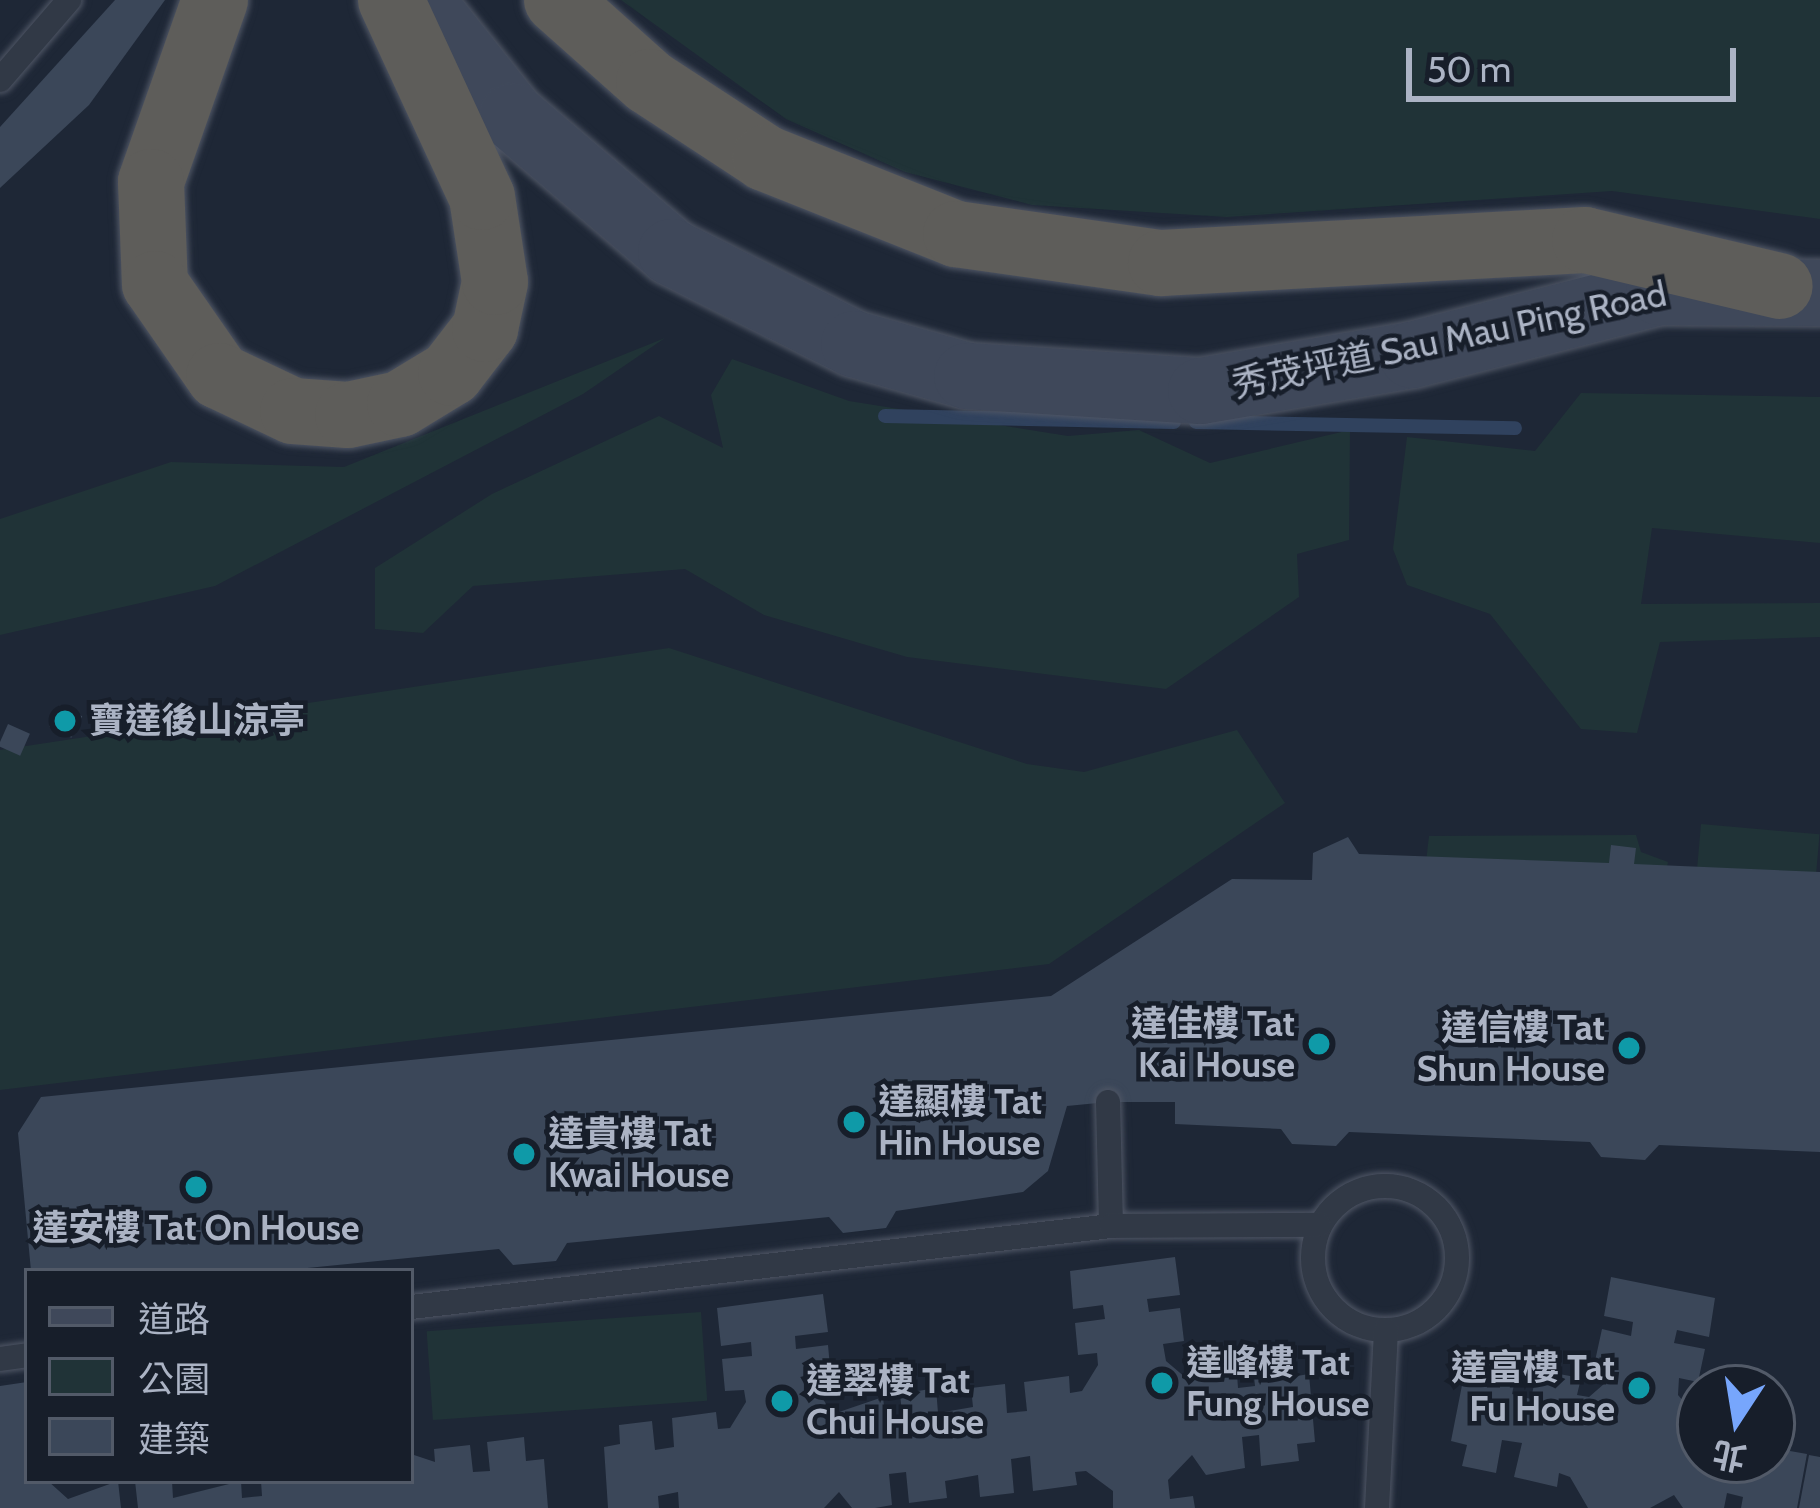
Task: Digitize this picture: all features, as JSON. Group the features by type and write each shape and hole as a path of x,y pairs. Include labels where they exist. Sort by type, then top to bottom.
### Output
{"highway":[{"path":"215,0 163,137 146,232 164,306 219,376 320,414 382,410 437,385 476,345 494,297 474,176 391,0"},
{"path":"557,0 650,82 765,158 956,234 1161,263 1586,240 1800,290"}],"main road":[{"name":"秀茂坪道 Sau Mau Ping Road","path":"420,0 512,116 671,252 854,344 968,376 1201,392 1412,355 1659,292 1800,290"}],"lane":[{"path":"0,80 69,0"},
{"path":"1108,1102 1111,1226"},
{"path":"1399,1186 1452,1230 1446,1298 1386,1330 1323,1297 1313,1274 1319,1225 1353,1192 1399,1186"},
{"path":"414,1307 1111,1226 1319,1225"},
{"path":"1378,1508 1386,1330"}],"green space":[{"path":"621,0 1820,0 1820,219 1612,191 1227,217 1032,205 905,172 786,119"},
{"path":"665,338 583,394 215,586 0,635 0,519 171,462 344,467"},
{"path":"732,359 849,401 1068,436 1139,430 1210,463 1350,430 1349,540 1297,554 1299,597 1166,689 907,657 764,615 685,569 473,586 423,633 375,629 375,568 492,494 659,416 723,448 711,395"},
{"path":"1581,393 1820,397 1820,543 1652,528 1641,604 1820,603 1820,637 1660,642 1637,733 1581,729 1490,614 1407,585 1393,549 1407,437 1535,451"},
{"path":"669,648 1027,764 1084,772 1237,730 1285,803 1049,964 0,1090 0,750"},
{"path":"1701,824 1820,834 1813,911 1694,901"},
{"path":"1636,835 1641,852 1668,862 1661,896 1424,879 1429,836"},
{"path":"701,1312 707,1401 433,1420 427,1331"}],"building":[{"path":"115,0 165,0 89,105 0,188 0,127"},
{"name":"寶達後山涼亭","path":"60,705 82,716 71,738 49,726"},
{"name":"寶達後山涼亭","path":"8,724 30,734 20,756 0,747"},
{"path":"1348,837 1359,854 1609,863 1611,845 1636,848 1634,864 1820,872 1820,1152 1659,1145 1645,1160 1601,1157 1590,1142 1349,1132 1336,1146 1292,1144 1281,1129 1175,1124 1175,1102 1108,1102 1067,1106 1048,1171 1023,1192 896,1211 886,1228 843,1233 829,1217 567,1243 556,1261 513,1265 499,1249 307,1268 31,1268 18,1133 41,1097 1051,996 1232,879 1312,880 1313,853"},
{"path":"1175,1257 1180,1295 1147,1299 1149,1312 1180,1308 1184,1341 1163,1344 1166,1361 1186,1378 1200,1378 1199,1364 1236,1360 1238,1388 1255,1386 1252,1357 1289,1352 1291,1377 1309,1374 1315,1442 1297,1444 1299,1461 1261,1466 1259,1435 1242,1437 1245,1468 1206,1475 1192,1455 1168,1480 1170,1499 1193,1496 1195,1508 1113,1508 1113,1491 1086,1471 1075,1472 1077,1485 1033,1491 1030,1456 1011,1459 1014,1493 980,1497 978,1475 945,1481 947,1498 909,1503 906,1472 889,1474 892,1505 875,1508 852,1508 839,1492 824,1508 679,1508 678,1492 658,1496 659,1508 608,1508 604,1447 620,1444 619,1425 652,1421 655,1450 674,1447 672,1418 716,1412 718,1429 730,1428 746,1402 744,1390 725,1391 722,1359 752,1356 751,1342 721,1346 717,1308 823,1294 828,1332 795,1336 796,1349 828,1345 831,1378 810,1380 833,1414 883,1397 886,1424 903,1422 900,1394 936,1388 938,1413 973,1407 971,1388 1005,1384 1007,1413 1027,1411 1024,1382 1069,1376 1070,1393 1082,1391 1098,1365 1097,1353 1078,1355 1075,1323 1105,1319 1103,1305 1073,1309 1070,1271"},
{"name":"達富樓 Tat Fu House","path":"1611,1277 1715,1298 1709,1337 1677,1330 1674,1343 1705,1349 1702,1364 1676,1364 1676,1484 1796,1484 1796,1452 1807,1454 1797,1508 1741,1508 1743,1497 1727,1493 1724,1508 1683,1508 1674,1495 1650,1508 1588,1508 1570,1477 1559,1473 1557,1487 1514,1477 1522,1443 1502,1440 1496,1473 1462,1466 1467,1445 1451,1441 1464,1375 1481,1378 1485,1359 1518,1366 1512,1394 1531,1399 1537,1370 1581,1378 1577,1395 1589,1397 1612,1377 1613,1366 1595,1361 1602,1329 1631,1336 1633,1322 1604,1316"},
{"path":"24,1382 24,1484 51,1484 68,1499 118,1484 121,1508 0,1508 0,1386"},
{"path":"524,1437 526,1461 544,1459 548,1508 138,1508 135,1484 172,1484 173,1498 241,1484 242,1498 262,1496 261,1484 414,1484 414,1455 435,1462 434,1449 470,1445 473,1472 490,1471 487,1442"},
{"path":"1809,1455 1820,1457 1820,1508 1799,1508"}],"waterway":[{"path":"885,416 1174,422"},
{"path":"1196,422 1515,428"}],"place":[{"name":"寶達後山涼亭","path":"65,721"},
{"name":"達佳樓 Tat Kai House","path":"1319,1044"},
{"name":"達信樓 Tat Shun House","path":"1629,1048"},
{"name":"達顯樓 Tat Hin House","path":"854,1122"},
{"name":"達貴樓 Tat Kwai House","path":"524,1154"},
{"name":"達安樓 Tat On House","path":"196,1187"},
{"name":"達峰樓 Tat Fung House","path":"1162,1383"},
{"name":"達富樓 Tat Fu House","path":"1639,1388"},
{"name":"達翠樓 Tat Chui House","path":"782,1401"}]}
